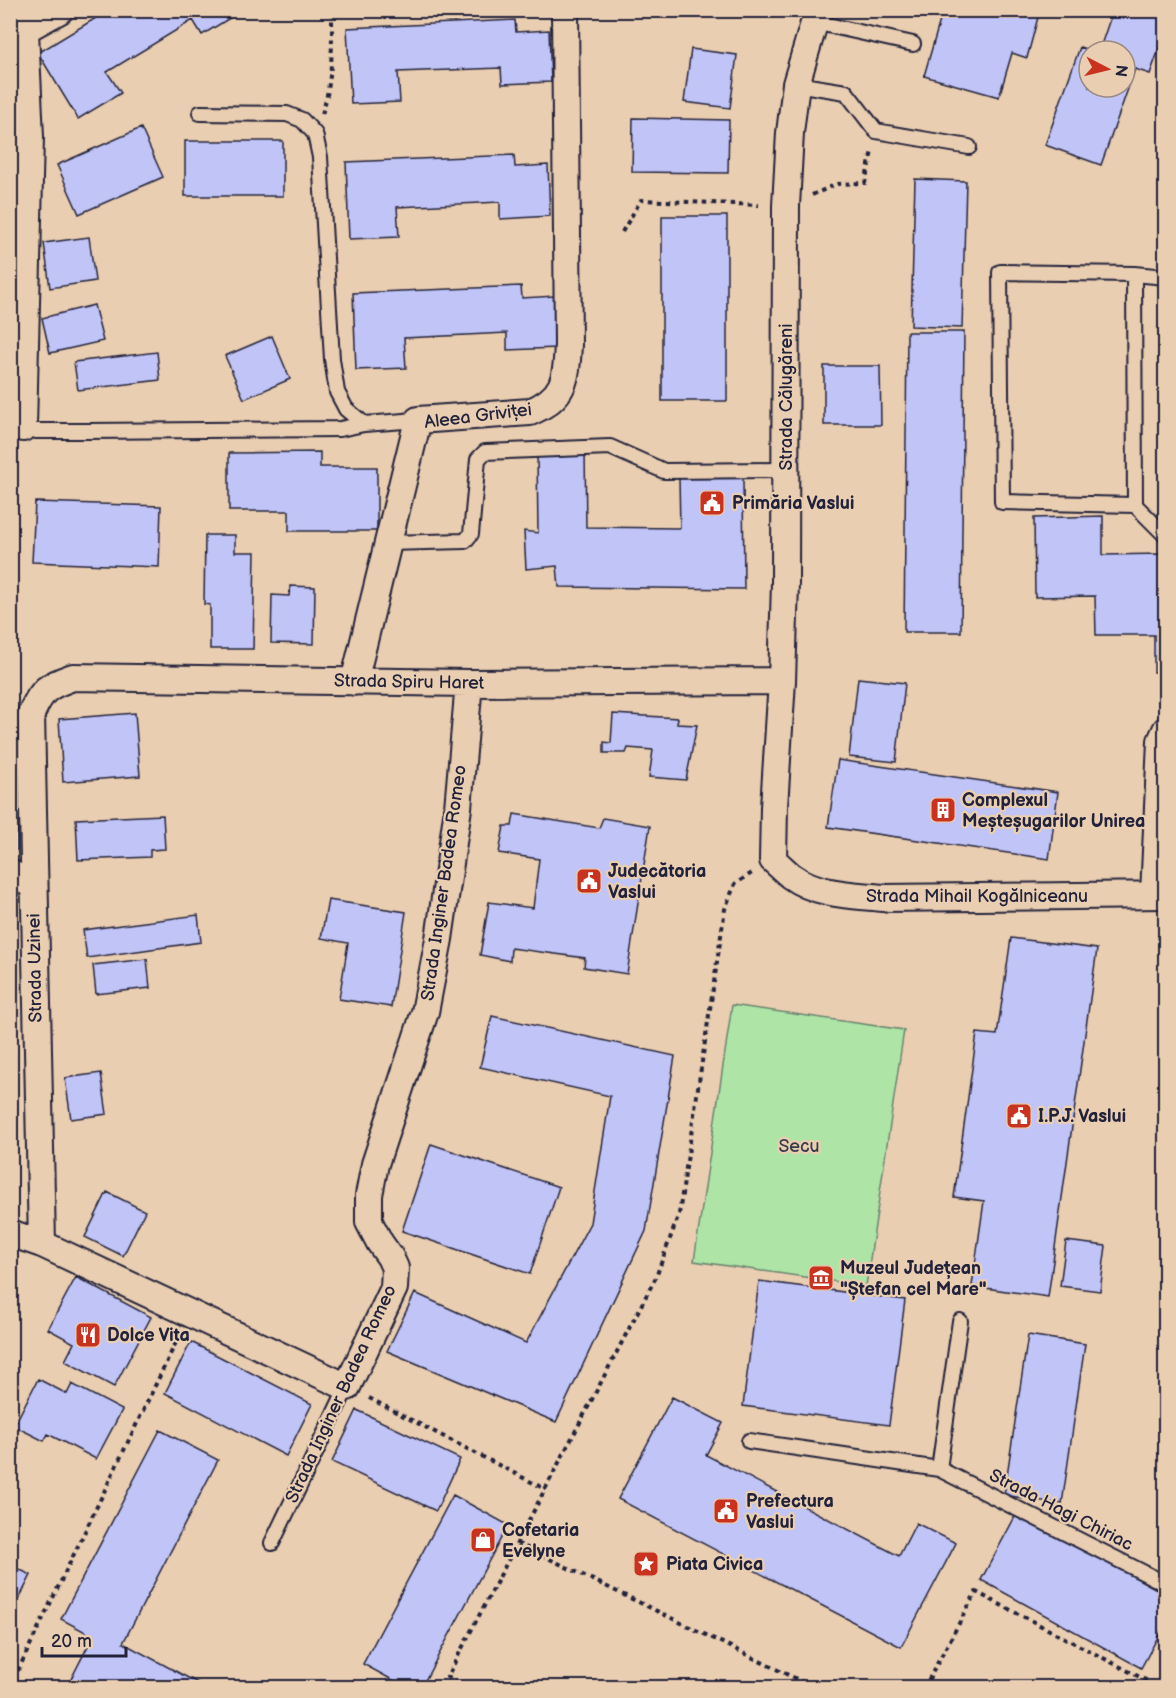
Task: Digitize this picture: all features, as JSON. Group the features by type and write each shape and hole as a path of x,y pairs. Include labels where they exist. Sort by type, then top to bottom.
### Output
{"street":[{"path":"23,428 30,137 18,26 60,10"},
{"name":"Aleea Griviței","path":"354,682 418,420 530,412 546,405 558,394 567,375 565,10"},
{"name":"Strada Călugăreni","path":"773,860 782,681 786,206 790,133 796,84 816,16"},
{"name":"Strada Spiru Haret","path":"40,693 58,682 74,677 469,683 782,681"},
{"name":"Strada Inginer Badea Romeo","path":"347,1387 394,1288 395,1268 369,1222 369,1195 375,1164 425,1012 439,939 458,808 469,683"},
{"name":"Strada Uzinei","path":"40,693 31,714 42,1244"},
{"name":"Strada Mihail Kogălniceanu","path":"773,860 793,877 815,888 863,896 921,898 1160,895 1161,741 1166,730"},
{"path":"10,873 33,885"},
{"path":"10,1233 42,1244 347,1387"}],"lane":[{"path":"816,16 913,44"},
{"path":"796,84 846,92 876,130 969,147"},
{"path":"200,113 287,114 302,120 315,134 320,157 332,359 337,392 346,410 364,424"},
{"path":"1166,277 1134,274 1000,272 1002,502 1135,505 1166,536"},
{"path":"1134,274 1135,505"},
{"path":"23,428 36,431 340,429 364,424 418,420"},
{"path":"388,543 465,542 471,534 478,459 484,452 610,447 664,471 785,470"},
{"path":"939,1469 960,1321"},
{"name":"Strada Inginer Badea Romeo","path":"272,1543 347,1387"},
{"name":"Strada Hagi Chiriac","path":"749,1441 939,1469 1166,1584"}],"path":[{"path":"315,134 328,96 332,65 332,10"},
{"path":"837,184 865,183 876,130"},
{"path":"622,232 640,200 786,206"},
{"path":"466,1688 447,1677 656,1277 680,1214 725,909 735,884 773,860"},
{"path":"10,1687 190,1314"},
{"path":"347,1387 545,1489"},
{"path":"517,1543 815,1688"},
{"path":"924,1688 976,1592 1161,1688"}],"green space":[{"name":"Secu","path":"732,1005 904,1030 866,1286 694,1261"}],"building":[{"path":"109,10 243,10 202,35 193,20 107,72 121,93 78,119 38,53"},
{"path":"943,10 1040,10 1027,58 1012,53 999,97 924,76"},
{"path":"1113,10 1166,10 1166,30 1150,74 1137,70 1137,39 1103,39"},
{"path":"515,20 516,32 549,30 551,82 502,84 501,68 398,72 400,102 351,104 347,28"},
{"path":"691,49 737,55 730,108 684,102"},
{"path":"1077,55 1077,99 1124,99 1101,165 1045,145"},
{"path":"633,118 729,120 728,173 632,172"},
{"path":"141,128 163,177 79,214 57,165"},
{"path":"185,141 283,141 283,196 185,196"},
{"path":"514,155 515,167 548,165 550,216 500,219 500,202 397,207 399,237 349,239 346,162"},
{"path":"915,179 966,181 962,328 911,326"},
{"path":"662,216 727,216 727,401 662,401"},
{"path":"89,237 95,281 50,288 44,243"},
{"path":"521,286 522,298 555,296 557,348 507,350 507,333 404,338 406,368 356,370 353,293"},
{"path":"94,305 103,341 50,353 42,318"},
{"path":"907,332 964,332 961,632 904,632"},
{"path":"272,336 290,379 244,399 225,356"},
{"path":"157,352 160,380 78,390 74,362"},
{"path":"824,366 880,366 881,425 824,425"},
{"name":"Primăria Vaslui","path":"585,451 586,527 680,528 679,478 743,477 744,589 559,587 557,566 526,569 524,531 538,533 537,453"},
{"path":"320,452 320,467 377,467 377,531 289,531 289,511 229,511 229,453"},
{"path":"35,502 161,506 159,567 32,562"},
{"path":"1103,516 1103,555 1161,554 1161,596 1166,596 1166,672 1154,672 1154,635 1096,635 1095,596 1035,597 1034,518"},
{"path":"205,535 235,535 235,552 255,552 253,649 210,649 210,605 204,604"},
{"path":"290,586 315,587 314,644 271,643 272,595 289,596"},
{"path":"858,678 905,683 896,762 849,757"},
{"path":"135,713 140,776 63,782 59,719"},
{"path":"613,714 678,718 677,724 697,725 686,780 649,777 653,750 628,748 626,753 604,753 604,742 611,743"},
{"name":"Complexul Meșteșugarilor Unirea","path":"838,760 1058,792 1049,859 828,827"},
{"path":"10,778 16,778 17,849 10,857"},
{"name":"Judecătoria Vaslui","path":"514,814 599,828 603,818 650,826 627,974 584,967 585,958 511,948 510,961 480,955 489,902 533,908 539,859 499,853 504,826 512,826"},
{"path":"163,815 165,849 150,850 150,857 78,860 76,819"},
{"path":"328,900 406,912 391,1007 339,999 348,943 321,938"},
{"path":"198,915 201,942 87,958 83,930"},
{"name":"I.P.J. Vaslui","path":"1011,938 1097,949 1048,1297 972,1286 984,1201 954,1197 977,1033 997,1035"},
{"path":"147,959 150,988 96,994 93,965"},
{"path":"492,1016 675,1056 646,1231 556,1422 387,1351 415,1293 526,1343 590,1223 610,1096 480,1067"},
{"path":"101,1073 107,1114 71,1119 65,1078"},
{"path":"431,1144 559,1187 530,1274 402,1231"},
{"path":"107,1192 145,1211 123,1256 85,1237"},
{"path":"1066,1241 1106,1246 1100,1291 1060,1286"},
{"path":"76,1277 151,1317 114,1387 65,1361 74,1343 48,1329"},
{"path":"759,1281 905,1300 889,1425 743,1406"},
{"path":"1028,1335 1085,1344 1062,1504 1004,1495"},
{"path":"191,1342 312,1404 286,1456 165,1393"},
{"path":"38,1379 67,1394 72,1384 122,1410 96,1459 48,1434 44,1441 14,1426"},
{"name":"Prefectura Vaslui","path":"672,1397 723,1423 706,1455 899,1556 916,1523 956,1543 901,1647 618,1499"},
{"path":"357,1410 460,1459 436,1511 332,1462"},
{"path":"160,1430 218,1460 123,1643 207,1688 78,1688 69,1683 93,1636 61,1619"},
{"path":"453,1495 508,1525 421,1688 407,1688 363,1664"},
{"path":"1017,1513 1166,1594 1166,1622 1141,1668 981,1580"},
{"path":"10,1565 31,1575 10,1617"}],"place":[{"name":"Primăria Vaslui","path":"712,503"},
{"name":"Complexul Meșteșugarilor Unirea","path":"943,810"},
{"name":"Judecătoria Vaslui","path":"589,881"},
{"name":"I.P.J. Vaslui","path":"1019,1116"},
{"name":"Muzeul Județean \"Ștefan cel Mare\"","path":"821,1278"},
{"name":"Dolce Vita","path":"88,1335"},
{"name":"Prefectura Vaslui","path":"726,1511"},
{"name":"Cofetaria Evelyne","path":"483,1540"},
{"name":"Piata Civica","path":"646,1564"}]}
